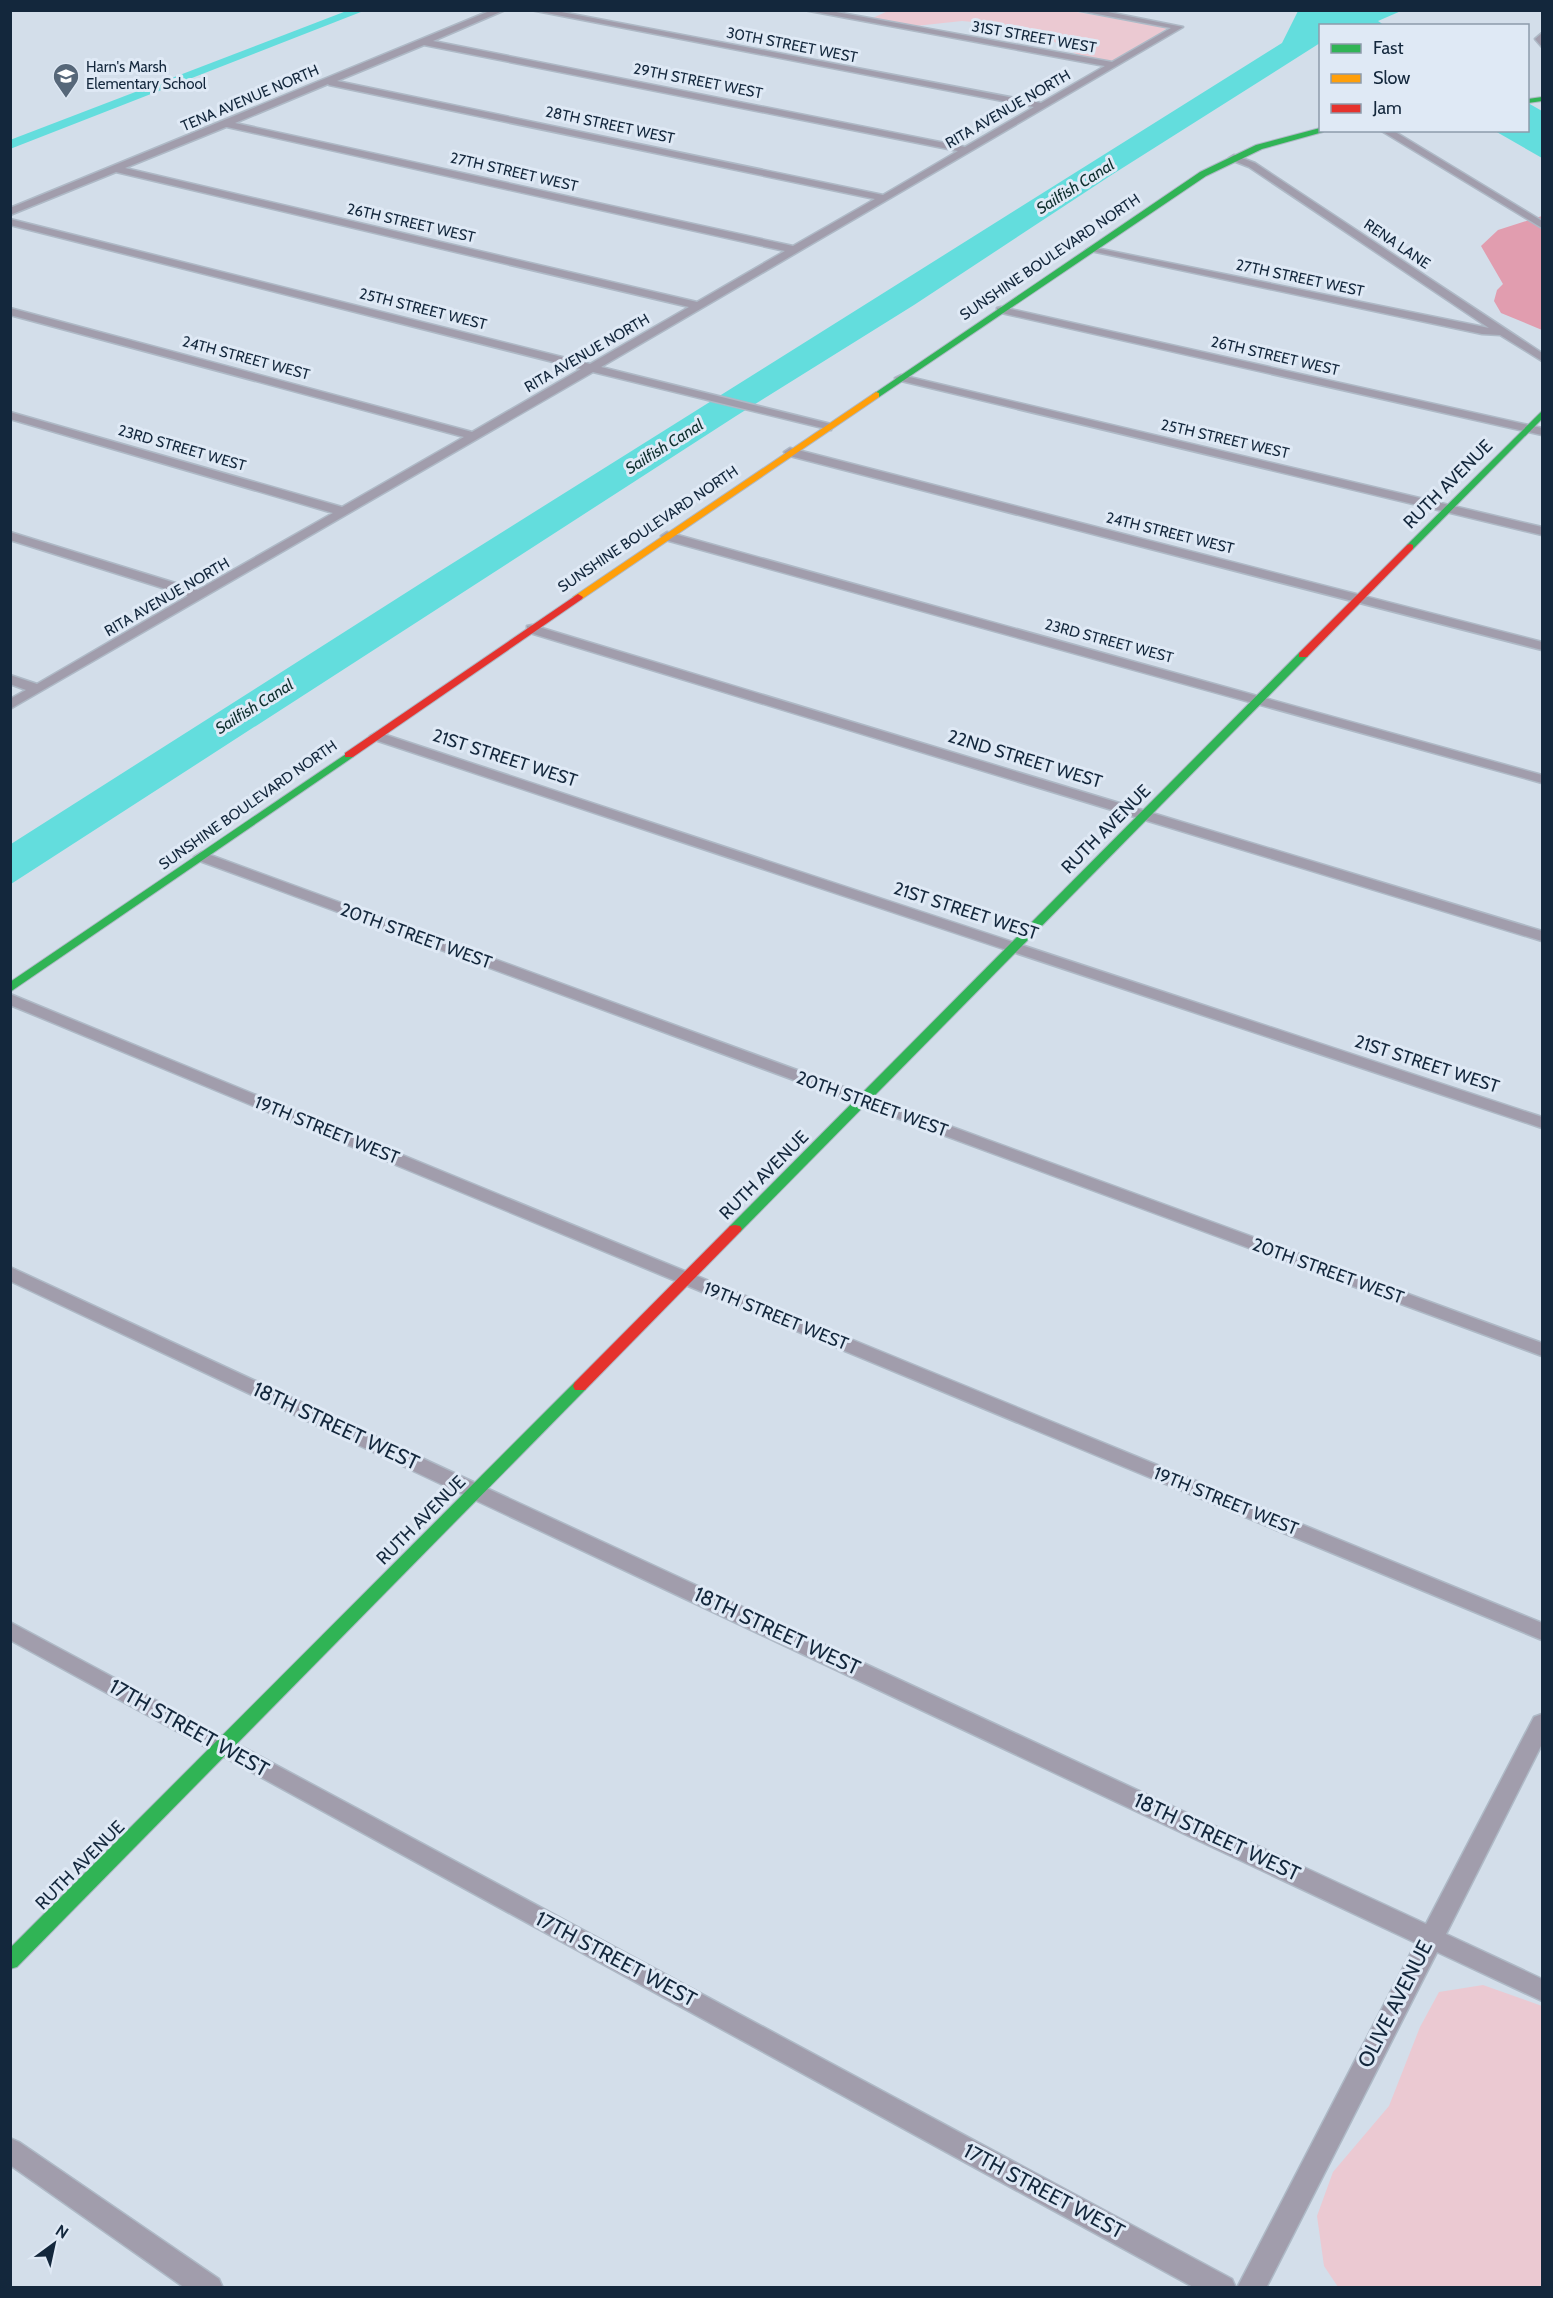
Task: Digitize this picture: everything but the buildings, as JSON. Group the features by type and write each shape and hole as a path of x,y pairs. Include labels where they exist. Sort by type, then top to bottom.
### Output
{"street":[{"name":"TENA AVENUE NORTH","path":"10,212 501,10"},
{"name":"30TH STREET WEST","path":"536,10 1043,106"},
{"name":"31ST STREET WEST","path":"808,10 1114,65"},
{"name":"RITA AVENUE NORTH","path":"10,705 1179,27 1080,10"},
{"path":"1542,36 1539,39 1542,44"},
{"name":"29TH STREET WEST","path":"423,42 967,150"},
{"name":"28TH STREET WEST","path":"328,82 885,198"},
{"name":"27TH STREET WEST","path":"227,124 795,250"},
{"name":"SUNSHINE BOULEVARD NORTH","path":"10,988 666,536 1203,174 1234,158 1319,130"},
{"path":"1387,132 1542,225"},
{"name":"RENA LANE","path":"1234,158 1252,165 1542,358"},
{"name":"26TH STREET WEST","path":"116,169 699,306"},
{"name":"25TH STREET WEST","path":"10,222 827,427"},
{"name":"27TH STREET WEST","path":"1090,249 1482,332 1503,332"},
{"name":"26TH STREET WEST","path":"1001,310 1542,432"},
{"name":"24TH STREET WEST","path":"10,311 474,436"},
{"name":"25TH STREET WEST","path":"901,378 1542,531"},
{"name":"RUTH AVENUE","path":"10,1960 1542,414"},
{"name":"23RD STREET WEST","path":"10,415 344,512"},
{"name":"24TH STREET WEST","path":"790,452 1542,646"},
{"path":"10,536 199,595"},
{"name":"23RD STREET WEST","path":"666,536 1542,779"},
{"name":"22ND STREET WEST","path":"532,630 1542,936"},
{"path":"10,680 38,689"},
{"name":"21ST STREET WEST","path":"377,736 1542,1123"},
{"name":"20TH STREET WEST","path":"202,857 1542,1350"},
{"name":"19TH STREET WEST","path":"10,999 1542,1632"},
{"name":"18TH STREET WEST","path":"10,1273 1542,1990"},
{"name":"17TH STREET WEST","path":"10,1630 1222,2288"},
{"name":"OLIVE AVENUE","path":"1251,2288 1542,1723"},
{"path":"10,2150 209,2288"}],"shaded area":[{"path":"1066,10 1167,28 1113,66 1086,59 1038,33 995,24 962,21 897,28 864,22 888,11"},
{"path":"1542,216 1542,330 1501,313 1494,301 1497,290 1503,284 1481,246 1498,230"},
{"path":"1483,1985 1542,2006 1542,2287 1338,2287 1324,2266 1317,2216 1333,2172 1389,2106 1420,2027 1439,1992"}],"water":[{"name":"Sailfish Canal","path":"1298,11 1401,11 1378,21 1382,24 1319,24 1319,44 1113,174 914,305 736,416 11,884 11,844 437,573 1282,43"},
{"path":"1529,104 1542,111 1542,158 1497,132 1529,132"}],"waterway":[{"path":"10,145 361,10"}],"traffic: fast":[{"path":"1529,101 1542,99"},
{"path":"876,395 1203,174 1259,147 1319,130"},
{"path":"1410,547 1542,414"},
{"path":"735,1229 1303,655"},
{"path":"10,988 349,755"},
{"path":"10,1961 580,1386"}],"traffic: slow":[{"path":"578,597 876,395"}],"traffic: jam":[{"path":"1303,655 1410,547"},
{"path":"349,755 578,597"},
{"path":"580,1386 735,1229"}],"place":[{"name":"Harn's Marsh Elementary School","path":"66,99"}]}
